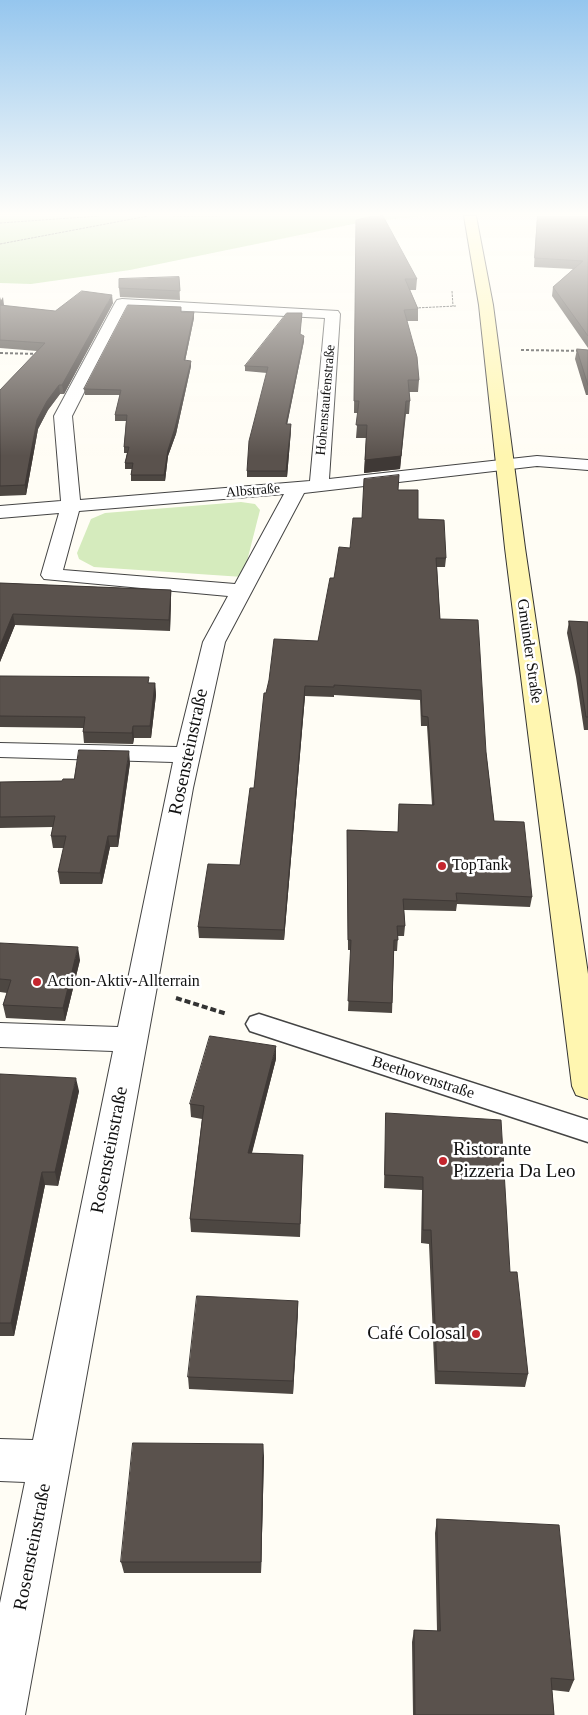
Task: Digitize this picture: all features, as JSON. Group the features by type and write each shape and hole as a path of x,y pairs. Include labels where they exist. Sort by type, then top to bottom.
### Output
{"street":[{"name":"Gmünder Straße","path":"483,296 492,350 515,548 588,1086"},
{"name":"Hohenstaufenstraße","path":"95,355 122,303 333,314 308,487"},
{"path":"95,355 63,416 71,506 50,575 242,591"},
{"name":"Albstraße","path":"0,512 308,487 537,461 588,465"},
{"name":"Rosensteinstraße","path":"1,1715 187,755 214,642 242,591 308,487"},
{"path":"0,750 187,755"},
{"path":"0,1035 131,1040"},
{"path":"0,1460 49,1462"}],"lane":[{"name":"Beethovenstraße","path":"258,1024 588,1131"}],"path":[{"path":"406,308 453,306"},
{"path":"492,350 588,351"},
{"path":"0,353 95,355"},
{"path":"142,987 258,1024"}],"green space":[{"path":"241,502 255,504 260,510 243,577 94,567 79,559 77,553 91,519 105,513"}],"building":[{"path":"75,296 111,296 62,385 59,385 47,401 37,420 25,485 0,486 0,390 45,343 0,340 0,305 55,311"},
{"path":"355,296 412,296 418,309 404,310 417,357 419,380 408,380 410,401 406,401 401,456 365,460 367,425 356,425 359,401 354,401"},
{"path":"559,296 588,296 588,336"},
{"path":"128,305 181,307 181,312 194,312 184,360 191,361 168,450 164,475 131,475 133,463 125,463 129,447 124,447 127,415 115,415 121,390 84,389"},
{"path":"287,313 302,313 300,334 304,336 286,424 291,424 286,471 247,471 249,441 268,367 245,366"},
{"path":"577,349 588,350 588,385"},
{"path":"399,475 398,490 418,490 418,519 444,520 446,558 436,558 440,619 478,620 486,752 494,821 524,822 532,897 456,893 457,901 403,899 405,926 397,926 398,940 394,940 392,1003 348,1001 351,940 348,940 347,830 398,832 399,804 434,805 428,717 422,716 421,690 334,685 334,687 305,686 284,930 198,927 208,864 240,865 250,788 254,788 264,693 266,693 269,680 274,639 318,641 330,578 334,578 339,547 350,548 353,518 362,518 364,479"},
{"path":"0,583 171,590 169,620 13,614 0,646"},
{"path":"569,621 588,622 588,717 586,717"},
{"path":"0,676 149,677 148,683 155,683 150,726 133,726 132,733 83,732 85,717 0,716"},
{"path":"79,750 129,751 117,836 108,836 100,873 58,872 66,836 51,836 55,816 0,817 0,782 62,781 63,779 74,779"},
{"name":"Action-Aktiv-Allterrain","path":"0,943 78,947 63,1008 3,1005 11,980 0,979"},
{"path":"210,1036 276,1046 248,1153 303,1155 300,1224 190,1219 204,1106 190,1104"},
{"path":"0,1074 76,1078 55,1172 42,1172 11,1323 0,1323"},
{"path":"386,1113 501,1120 510,1272 517,1272 528,1374 437,1371 431,1230 423,1230 423,1177 385,1175"},
{"path":"197,1296 298,1301 293,1381 188,1377"},
{"path":"133,1443 263,1444 261,1562 121,1562"},
{"path":"437,1519 559,1525 574,1680 551,1678 554,1715 415,1715 414,1630 440,1631"}],"place":[{"name":"TopTank","path":"442,866"},
{"name":"Action-Aktiv-Allterrain","path":"37,982"},
{"name":"Ristorante Pizzeria Da Leo","path":"443,1161"},
{"name":"Café Colosal","path":"476,1334"}]}
